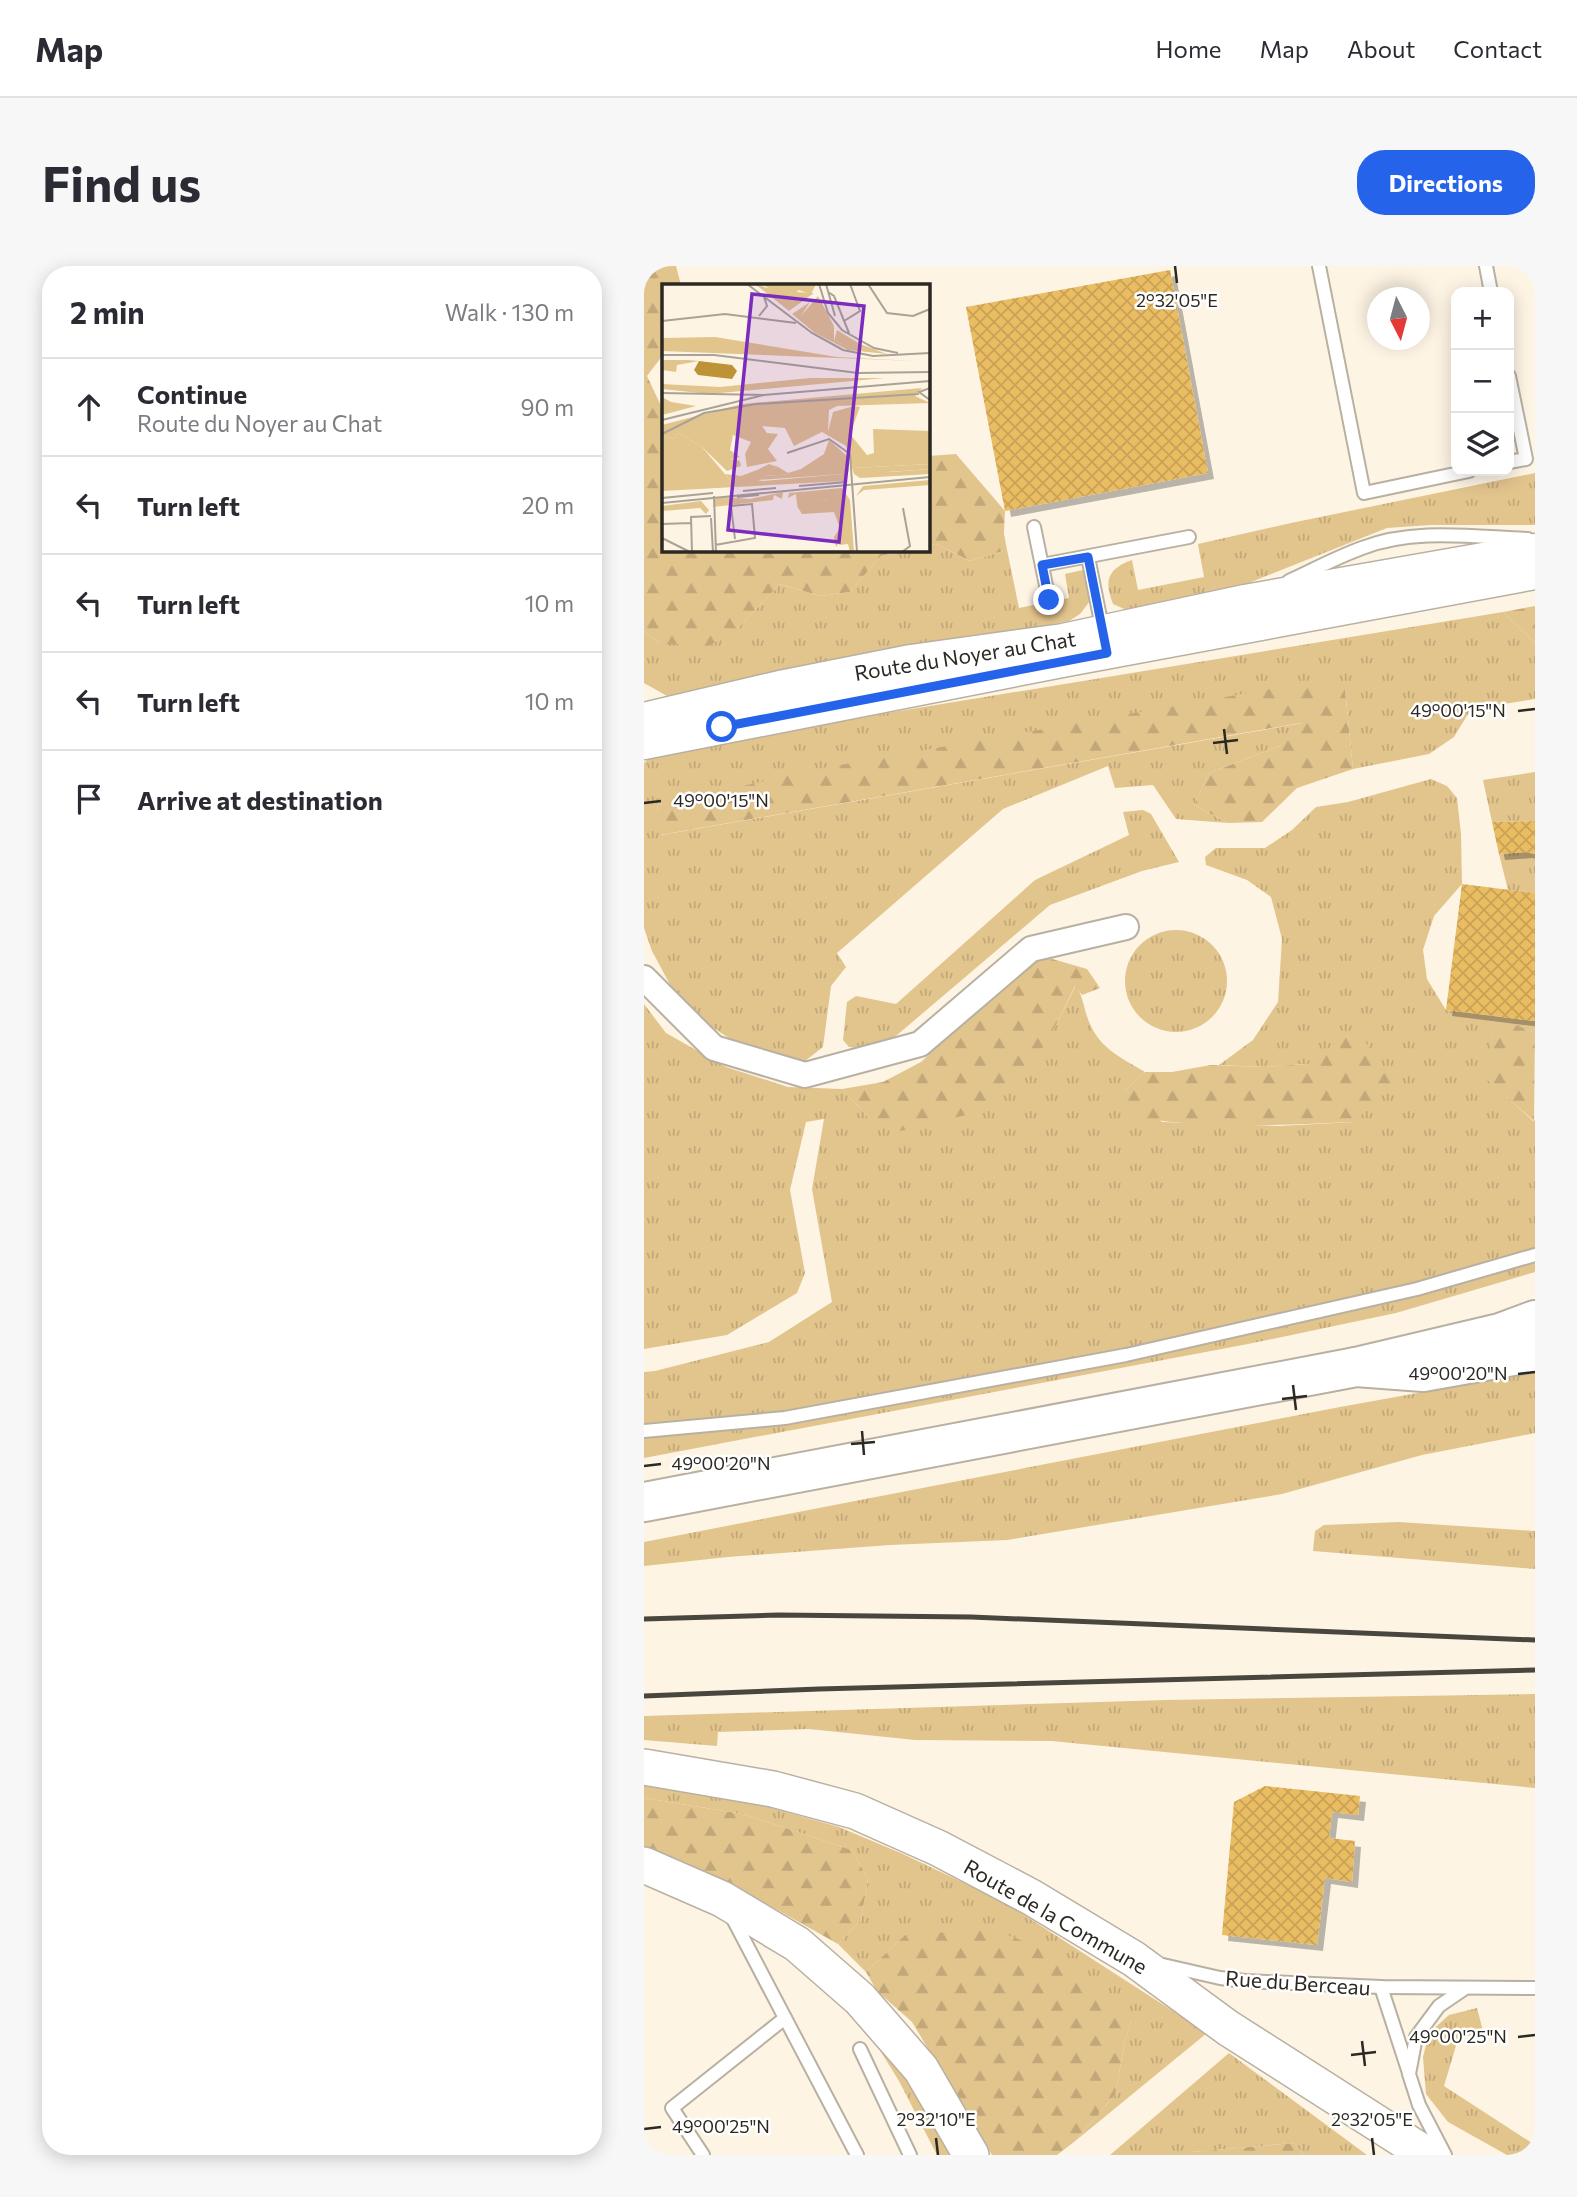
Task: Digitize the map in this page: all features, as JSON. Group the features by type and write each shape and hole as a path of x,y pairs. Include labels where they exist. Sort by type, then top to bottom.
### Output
{"main road":[{"path":"644,1502 1356,1367 1500,1333 1535,1320"},
{"path":"1356,1367 1423,1372 1535,1352"},
{"name":"Route de la Commune","path":"644,1767 773,1789 855,1811 938,1848 1019,1891 1134,1959 1228,2028 1427,2155"},
{"path":"644,1865 722,1899 797,1944 860,1999 921,2069 971,2155"}],"street":[{"name":"Route du Noyer au Chat","path":"644,719 780,687 911,661 1063,640 1105,642 1245,601 1535,550"},
{"name":"Route du Noyer au Chat","path":"644,743 1105,642 1535,573"},
{"path":"644,978 714,1048 804,1075 920,1044 1031,949 1126,927"}],"lane":[{"path":"1319,266 1364,493 1451,475"},
{"path":"1486,266 1491,287"},
{"path":"1514,400 1526,459 1514,461"},
{"path":"1034,527 1049,600"},
{"path":"1245,601 1364,547 1395,540 1430,535 1535,539"},
{"path":"1042,565 1189,537"},
{"path":"1088,557 1105,642"},
{"path":"644,1432 785,1418 1126,1355 1417,1289 1535,1255"},
{"path":"722,1899 857,2155"},
{"name":"Rue du Berceau","path":"1134,1959 1245,1981 1381,1987 1535,1988"},
{"path":"1381,1987 1419,2105 1445,2155"},
{"path":"1409,2074 1416,2037 1439,2006 1464,1989"},
{"path":"703,2155 672,2108 785,2018"},
{"path":"860,2049 910,2155"}],"green space":[{"path":"644,266 676,266 681,284 662,284 662,356 647,376 662,408 662,551 905,551 881,556 850,592 820,596 780,584 738,628 709,646 660,644 644,631"},
{"path":"956,454 1005,511 1003,551 970,561 936,544 929,545 929,456"},
{"path":"1535,473 1535,525 1430,525 1387,528 1221,594 1131,612 1113,604 1110,596 1108,582 1113,572 1132,560 1138,590 1204,577 1198,544"},
{"path":"1003,530 1019,608 1069,598 1065,574 1083,570 1090,601 1080,614 1069,621 667,696 644,683 644,631 660,644 738,628 780,584 820,596 850,592 881,556 905,551 929,551 929,545 936,544 970,561 1003,551"},
{"path":"1535,606 1535,643 1503,612"},
{"path":"1503,612 1535,643 1535,699 1471,709 1454,737 1429,754 1353,769 1345,689 657,805 661,835 1303,723 1280,746 1209,773 1194,805 1228,823 1176,819 1153,785 1115,788 1108,766 1003,809 837,953 846,967 831,986 823,1047 805,1061 738,1044 709,1025 675,994 652,951 644,928 644,763 656,751"},
{"path":"1293,685 1345,689 1353,769 1297,788 1262,822 1228,823 1194,805 1209,773 1280,746 1301,723 660,835 657,805 823,768"},
{"path":"1535,772 1535,821 1492,822 1483,780"},
{"path":"1431,779 1447,786 1457,798 1462,884 1434,916 1423,950 1427,979 1446,1010 1535,1021 1535,1033 1495,1017 1486,1078 1535,1120 1535,1272 1396,1313 1248,1344 644,1458 644,1372 769,1342 832,1302 812,1189 824,1119 806,1122 790,1190 805,1273 797,1293 727,1335 644,1349 644,1004 666,1033 726,1067 788,1087 842,1089 870,1119 1056,1025 1076,985 1095,1034 1114,1053 1145,1072 1124,1091 1162,1122 1278,1126 1355,1122 1308,1064 1264,1067 1219,1065 1253,1040 1278,1002 1282,939 1271,897 1247,880 1206,865 1205,857 1216,848 1265,848 1292,830 1316,807 1348,802"},
{"path":"1143,810 1151,814 1179,862 1142,871 1050,905 890,1041 868,1049 849,1047 843,1040 847,1002 856,996 896,1004 1035,880 1129,835 1123,812"},
{"path":"1499,854 1535,854 1535,893 1508,890"},
{"path":"1176,930 1196,934 1212,945 1223,961 1227,981 1223,1001 1212,1017 1196,1028 1176,1032 1156,1028 1140,1017 1129,1001 1125,981 1129,961 1140,945 1156,934"},
{"path":"1049,958 1087,969 1100,988 1082,995 1075,986 1056,1025 1021,1083 970,1114 896,1132 870,1119 842,1089 883,1082 921,1062 1029,962"},
{"path":"1495,1016 1535,1033 1534,1121 1485,1078"},
{"path":"1356,1028 1392,1082 1355,1122 1210,1125 1124,1115 1124,1091 1145,1072 1172,1072 1211,1065 1264,1067 1308,1064"},
{"path":"1535,1372 1535,1433 1422,1455 1282,1494 1007,1540 890,1545 644,1566 644,1542 1340,1407"},
{"path":"1399,1522 1535,1531 1535,1569 1313,1551 1315,1531 1324,1525"},
{"path":"1535,1694 1535,1788 1052,1741 915,1740 809,1729 718,1732 717,1746 644,1740 644,1716 1166,1700"},
{"path":"644,1785 734,1797 839,1827 903,1854 1004,1902 1207,2033 1074,2142 1115,2095 1131,2021 906,1934 866,1972 838,1944 861,1920 868,1879 852,1850 743,1814 644,1798"},
{"path":"644,1798 743,1814 852,1850 868,1879 861,1920 838,1944 740,1889 644,1853"},
{"path":"995,1930 1038,1947 1102,1992 1131,2021 1115,2095 1074,2142 1057,2155 992,2155 912,2022 877,1991 866,1972 906,1934"},
{"path":"1477,2008 1483,2031 1458,2039 1444,2086 1535,2145 1535,2155 1507,2155 1448,2122 1426,2094 1423,2057 1429,2033 1449,2015"},
{"path":"868,2031 925,2106 952,2155 937,2155 899,2081"},
{"path":"1229,2053 1367,2155 1304,2155 1294,2143 1192,2152 1192,2155 1110,2155"},
{"path":"1294,2143 1304,2155 1192,2155 1192,2152"}],"building":[{"path":"1170,270 1208,473 1005,511 966,307"},
{"path":"1535,821 1535,854 1499,854 1492,822"},
{"path":"1462,884 1535,893 1535,1021 1446,1010"},
{"path":"1265,1786 1360,1796 1358,1815 1332,1812 1329,1838 1355,1841 1352,1882 1325,1878 1317,1945 1222,1935 1234,1802"}],"railway":[{"path":"644,1619 778,1615 971,1617 1535,1640"},
{"path":"644,1696 1535,1670"}],"route":[{"path":"722,727 1107,653 1088,557 1042,565 1049,600"}]}
